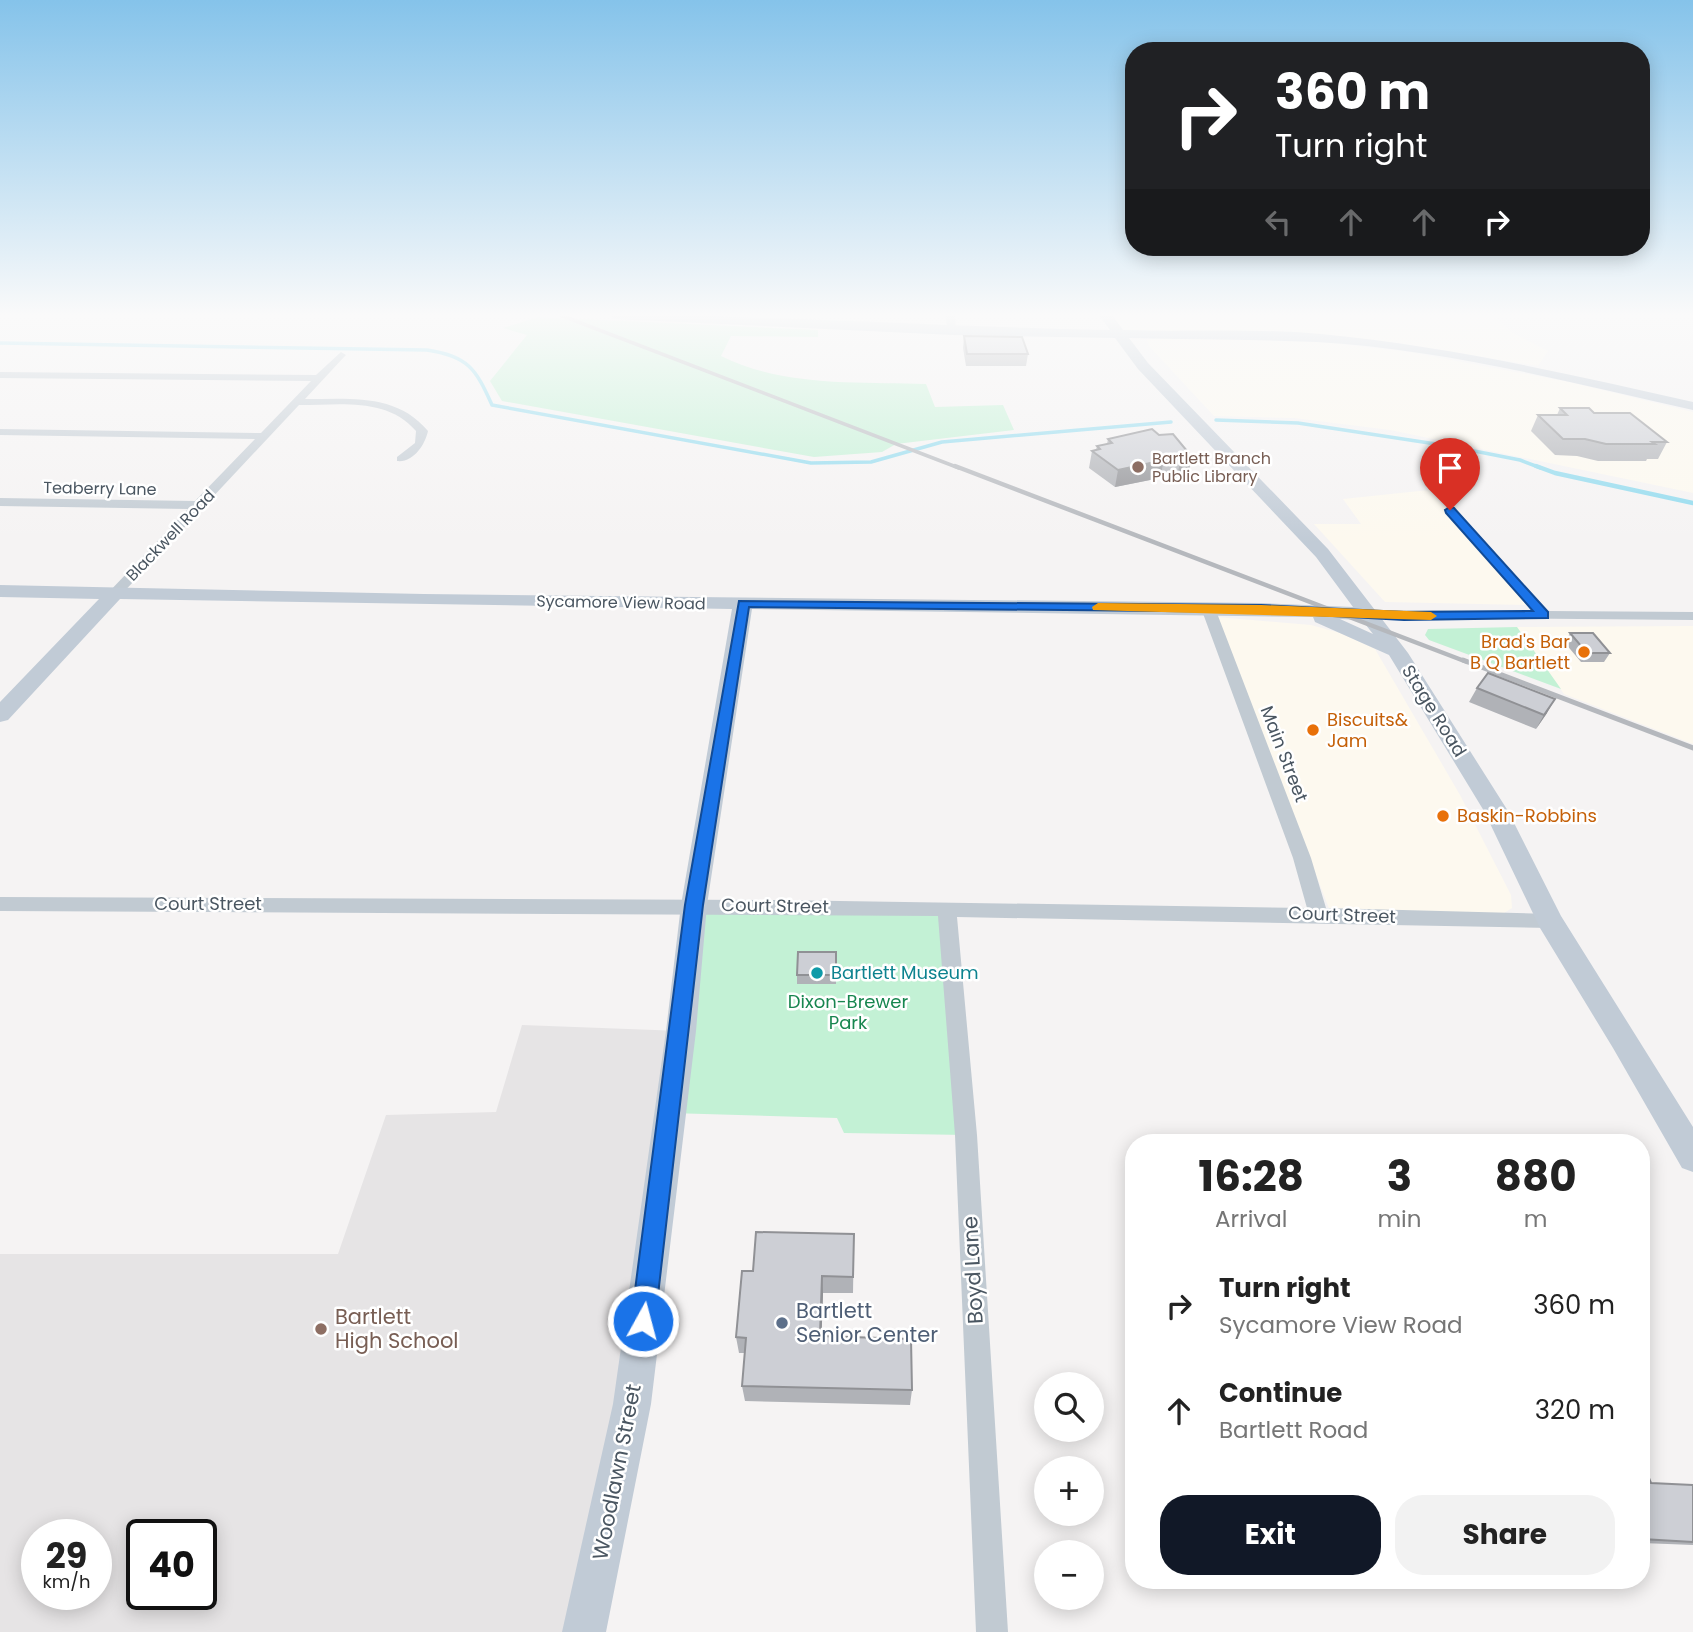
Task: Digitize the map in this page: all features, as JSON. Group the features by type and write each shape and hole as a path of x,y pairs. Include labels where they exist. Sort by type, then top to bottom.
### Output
{"main road":[{"name":"Stage Road","path":"1167,391 1322,553 1398,653 1496,811 1550,921 1624,1039 1693,1157"},
{"path":"1630,391 1693,406"},
{"path":"1669,391 1693,397"},
{"name":"Sycamore View Road","path":"0,591 1209,608 1368,614"},
{"name":"Blackwell Road","path":"0,715 114,594"},
{"name":"Woodlawn Street","path":"584,1632 632,1404 681,1031 694,905 743,603"},
{"path":"1298,610 1335,622 1398,653"}],"street":[{"name":"Blackwell Road","path":"114,594 306,391"},
{"path":"296,402 368,404 387,406 401,412 422,431 420,444 401,459"},
{"path":"0,432 264,436"},
{"name":"Teaberry Lane","path":"0,502 199,505"},
{"path":"1450,510 1543,615"},
{"name":"Main Street","path":"1209,608 1302,858 1318,915"},
{"path":"1368,614 1693,617"},
{"name":"Court Street","path":"0,904 694,905 1550,921"},
{"name":"Boyd Lane","path":"947,909 967,1149 992,1632"}],"shaded area":[{"path":"1191,391 1607,391 1693,412 1693,493 1390,430 1294,418 1214,416"},
{"path":"1429,490 1531,605 1385,602 1314,524 1361,524 1343,499"},
{"path":"1217,617 1311,625 1340,633 1375,649 1460,795 1511,895 1512,908 1501,915 1330,911"},
{"path":"1693,626 1693,744 1564,694 1517,627"},
{"name":"Bartlett High School","path":"522,1025 681,1031 584,1632 0,1632 0,1254 338,1254 386,1115 496,1112"}],"green space":[{"path":"496,391 929,391 935,407 1003,405 1014,430 896,444 882,452 814,457 502,401"},
{"path":"1517,627 1561,689 1429,640 1425,635 1428,629"},
{"name":"Dixon-Brewer Park","path":"694,905 947,909 966,1135 844,1133 837,1118 670,1113"}],"building":[{"path":"1560,408 1589,408 1594,413 1630,413 1667,442 1606,444 1585,439 1563,439 1538,415 1567,415"},
{"path":"1152,429 1159,435 1173,434 1192,457 1118,470 1092,451 1100,449 1097,446 1112,443 1108,439"},
{"path":"1570,633 1593,633 1610,653 1587,653"},
{"path":"1488,673 1555,699 1544,715 1477,688"},
{"name":"Bartlett Museum","path":"798,952 836,952 836,975 797,975"},
{"name":"Bartlett Senior Center","path":"756,1232 854,1234 853,1277 822,1276 820,1336 911,1339 912,1390 742,1386 746,1338 736,1337 742,1271 753,1271"},
{"path":"1650,1481 1651,1483 1693,1485 1693,1542 1650,1539"}],"waterway":[{"path":"485,391 492,405 811,463 871,462 942,442 1171,422"},
{"path":"1216,420 1298,423 1449,446 1520,460 1541,468"},
{"path":"1536,466 1555,473 1693,503"}],"railway":[{"path":"759,391 959,468"},
{"path":"955,466 1467,662"},
{"path":"1463,660 1693,748"}],"slow traffic":[{"path":"1098,607 1261,609 1431,616"}],"place":[{"name":"Bartlett Branch Public Library","path":"1138,467"},
{"name":"Brad's Bar B Q Bartlett","path":"1584,652"},
{"name":"Biscuits& Jam","path":"1313,730"},
{"name":"Baskin-Robbins","path":"1443,816"},
{"name":"Bartlett Museum","path":"817,973"},
{"name":"Bartlett Senior Center","path":"782,1323"},
{"name":"Bartlett High School","path":"321,1329"}],"route":[{"path":"643,1321 681,1031 694,905 743,603 1261,609 1404,616 1543,615 1450,510"}]}
